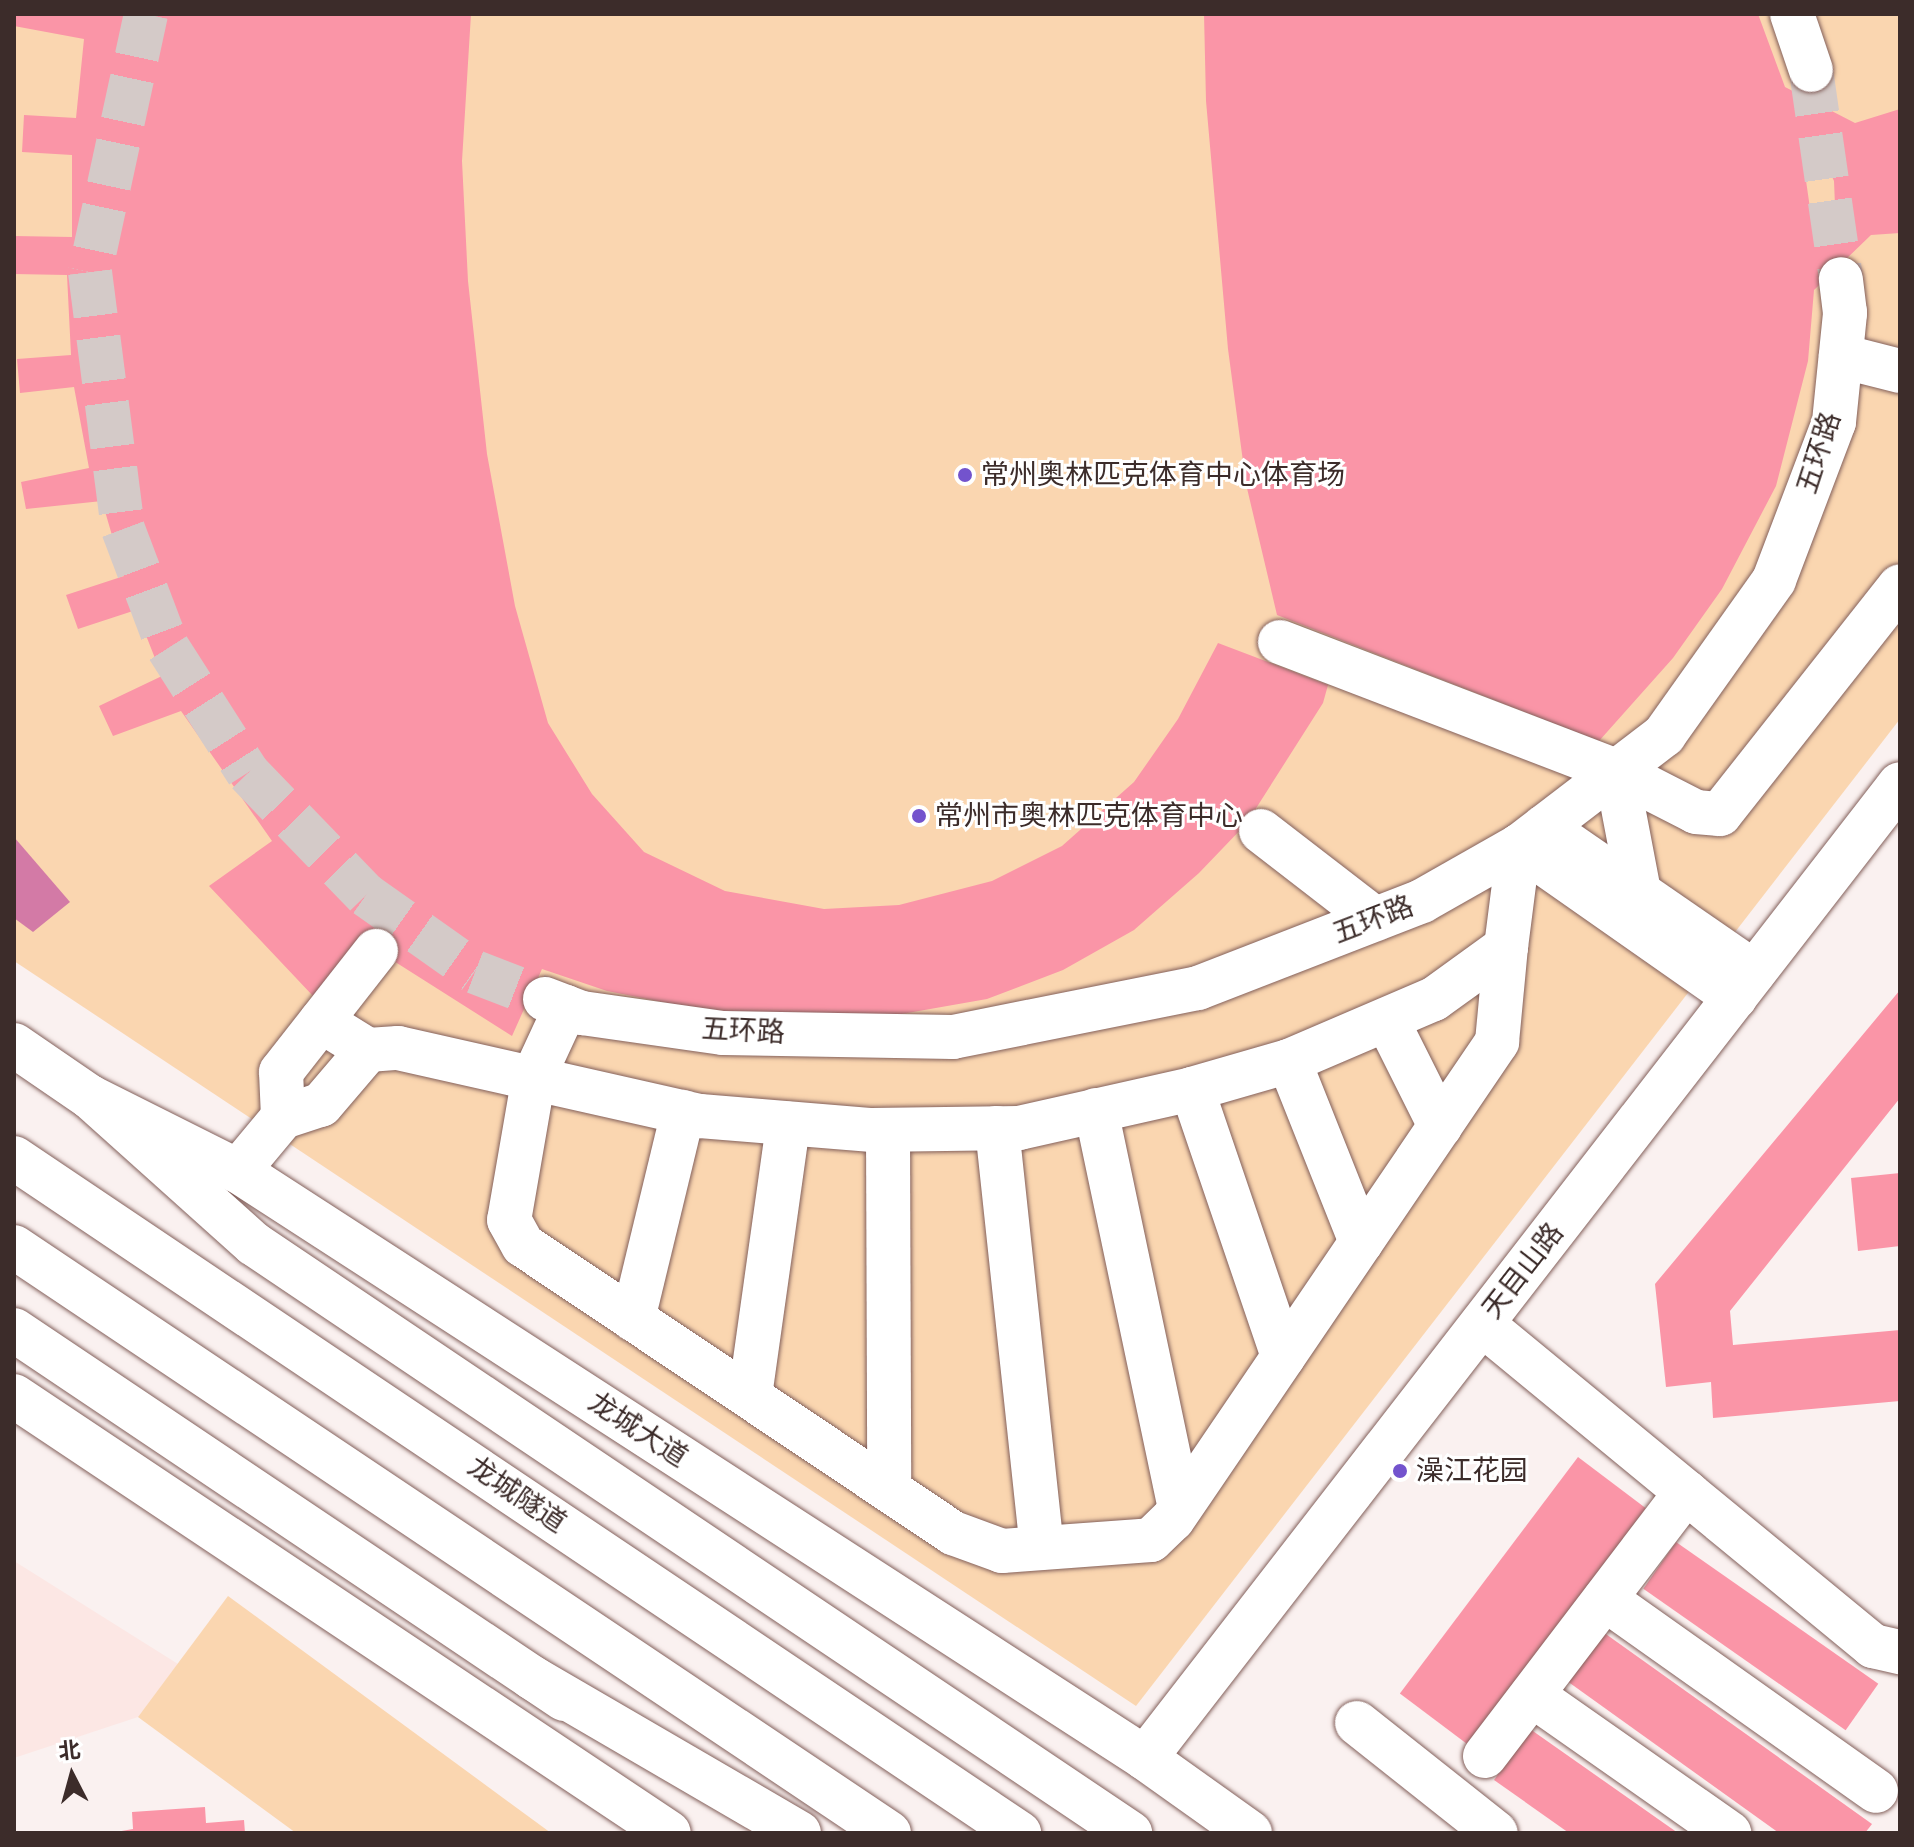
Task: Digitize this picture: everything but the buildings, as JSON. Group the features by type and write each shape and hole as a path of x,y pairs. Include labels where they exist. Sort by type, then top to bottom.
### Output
{"main road":[{"path":"1792,14 1811,70"},
{"name":"五环路","path":"534,1076 555,1003 723,1033 953,1037 1198,988 1422,901 1531,836 1664,735 1774,580 1834,422 1845,313 1841,279"},
{"path":"1841,356 1900,371"},
{"path":"1280,642 1616,771 1696,812 1720,814 1900,586"},
{"path":"1616,771 1639,892"},
{"name":"天目山路","path":"1145,1758 1900,784"},
{"path":"1261,831 1375,919"},
{"path":"1531,836 1639,892 1745,984"},
{"path":"534,1076 509,1220 523,1245 953,1533 1002,1551 1151,1540 1180,1507 1497,1042 1506,947 1531,836"},
{"path":"1531,836 1745,984"},
{"path":"321,1021 368,1050 398,1048 534,1076 683,1112 788,1124 888,1130 997,1128 1192,1089 1289,1061 1434,999 1506,947"},
{"path":"283,1117 281,1072 376,951"},
{"path":"1387,1020 1440,1126"},
{"name":"龙城大道","path":"14,1045 90,1097 238,1171 1145,1758 1250,1833"},
{"path":"238,1171 283,1117 321,1105 368,1050"},
{"path":"1289,1061 1361,1242"},
{"path":"1192,1089 1283,1357"},
{"path":"90,1097 254,1244 1130,1833"},
{"path":"1096,1110 1180,1507"},
{"path":"633,1319 683,1112"},
{"path":"750,1396 788,1124"},
{"path":"997,1128 1042,1548"},
{"path":"888,1130 889,1490"},
{"name":"龙城隧道","path":"14,1158 1019,1833"},
{"path":"14,1247 889,1833"},
{"path":"1482,1324 1873,1646 1900,1652"},
{"path":"14,1330 761,1833"},
{"path":"14,1396 669,1833"},
{"path":"1485,1756 1686,1492"},
{"path":"1605,1599 1876,1791"},
{"path":"531,1677 799,1833"},
{"path":"1532,1695 1729,1833"},
{"path":"1357,1723 1496,1833"}],"shaded area":[{"name":"常州市奥林匹克体育中心","path":"14,14 1900,14 1900,719 1136,1706 14,961"},
{"path":"14,837 70,902 33,932 14,918"},
{"path":"14,1561 178,1664 138,1717 14,1758"},
{"path":"228,1596 551,1833 296,1833 138,1717"}],"tunnel":[{"path":"146,14 90,272 123,529 168,648 248,773 366,895 475,972 545,999"},
{"path":"1811,70 1841,279"}],"place":[{"name":"常州奥林匹克体育中心体育场","path":"965,475"},
{"name":"常州市奥林匹克体育中心","path":"919,816"},
{"name":"澡江花园","path":"1400,1471"}]}
